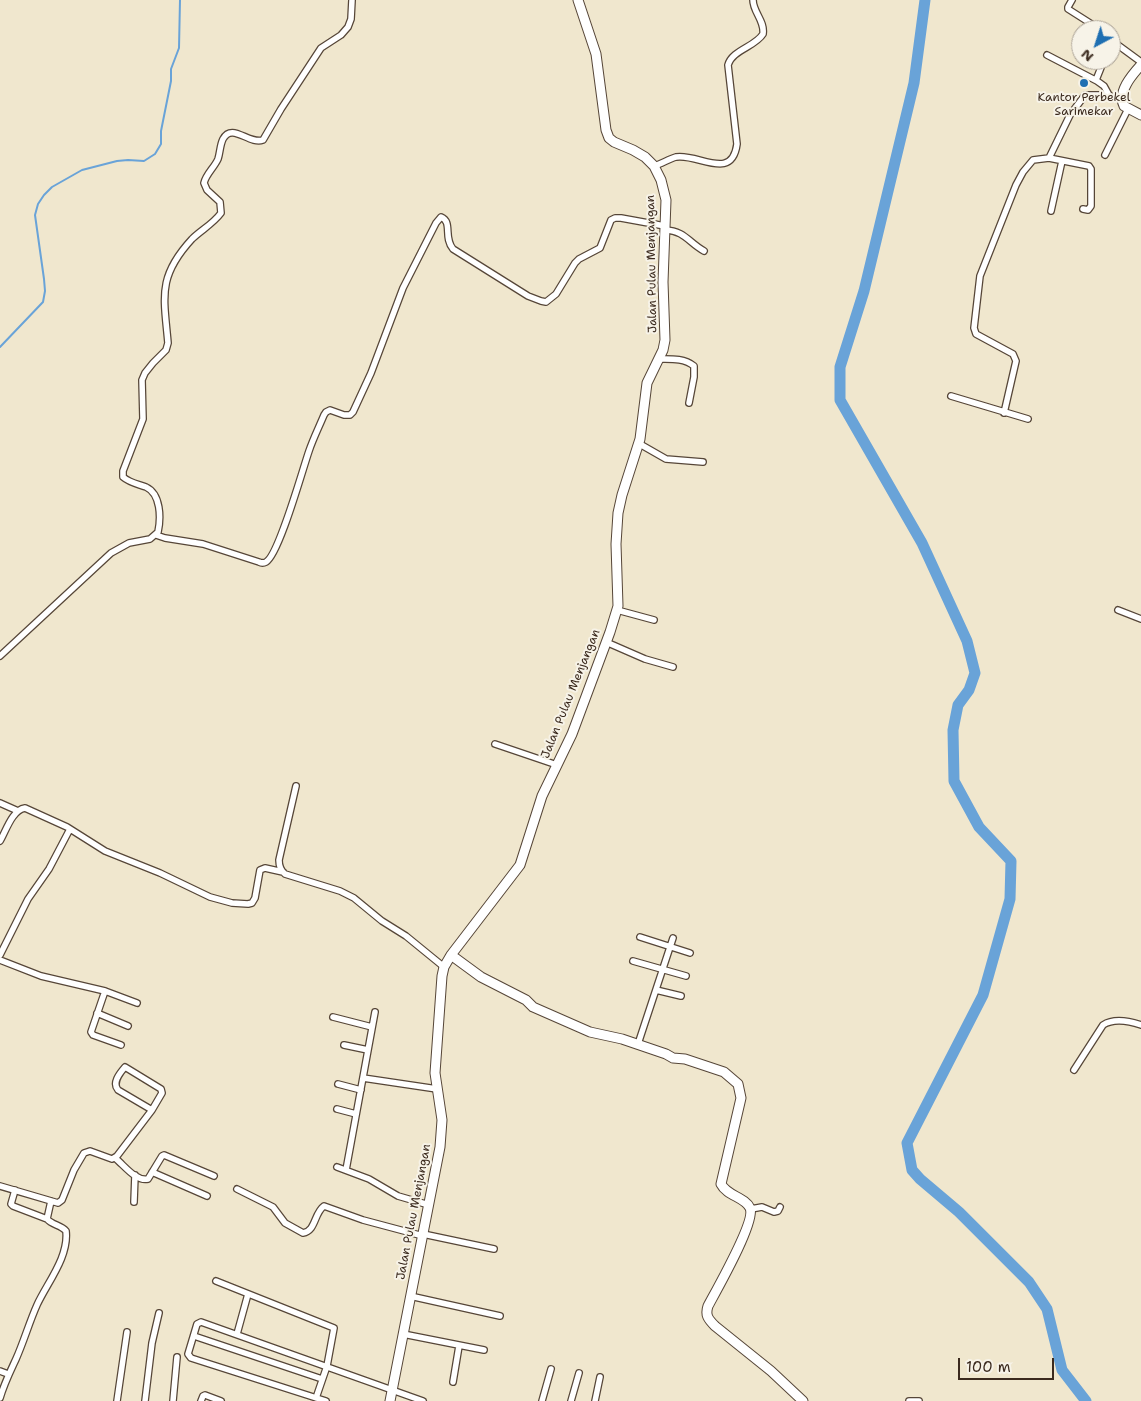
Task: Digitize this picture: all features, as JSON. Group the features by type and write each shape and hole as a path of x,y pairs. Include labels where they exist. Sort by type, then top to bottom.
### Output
{"street":[{"path":"0,656 111,553 129,543 150,539 156,535 159,526 157,500 148,488 123,477 123,471 143,419 142,380 153,363 166,350 168,343 163,298 166,278 190,241 220,213 220,202 207,190 204,183 218,158 223,139 230,133 234,133 255,142 263,140 321,48 348,28 351,19 352,0"},
{"name":"Jalan Pulau Menjangan","path":"390,1401 439,1158 441,1111 437,1089 436,1066 440,983 444,967 520,865 542,796 572,734 606,642 616,610 618,590 616,563 618,513 638,443 645,391 663,350 665,340 662,282 666,200 661,180 654,166 645,156 614,142 606,130 596,54 578,0"},
{"path":"654,166 676,157 723,164 732,160 737,144 728,65 731,58 756,42 763,34 762,25 753,0"},
{"path":"1072,0 1068,9 1085,20"},
{"path":"1121,49 1141,64 1126,85 1122,99 1124,106 1141,115"},
{"path":"1047,55 1096,80 1104,86 1108,96"},
{"path":"1096,80 1100,70"},
{"path":"1049,158 1070,115 1082,97 1089,94 1122,99"},
{"path":"1106,155 1128,109"},
{"path":"1004,412 1016,360 1013,354 976,334 974,328 978,288 982,272 1019,178 1034,160 1049,158 1085,165 1090,168 1090,206 1088,210 1083,210"},
{"path":"1051,211 1062,160"},
{"path":"156,535 212,546 259,562 264,563 268,561 287,519 324,415 330,410 344,415 350,415 353,412 371,373 404,288 436,223 441,217 446,219 448,241 453,249 528,296 542,302 546,302 556,294 579,259 600,248 611,220 616,218 675,231 684,235 704,251"},
{"path":"659,359 681,360 689,362 694,366 694,377 688,403"},
{"path":"951,396 1028,419"},
{"path":"638,443 666,459 703,462"},
{"path":"616,610 654,620"},
{"path":"1118,610 1141,618"},
{"path":"606,642 645,659 672,667"},
{"path":"495,744 557,765"},
{"path":"283,872 279,868 279,860 296,786"},
{"path":"0,803 18,811"},
{"path":"0,841 18,811 25,808 55,820 105,851 160,873 210,897 225,902 242,904 252,903 255,898 262,868 283,872 340,891 354,898 444,967"},
{"path":"0,955 28,899 49,869 70,829"},
{"path":"640,937 690,953"},
{"path":"638,1044 673,938"},
{"path":"452,955 481,977 526,1000 536,1008 590,1032 638,1044 676,1059 685,1059 729,1075 738,1084 740,1104 720,1184 724,1190 746,1203 751,1209"},
{"path":"0,960 41,976 105,991 138,1004"},
{"path":"633,961 686,976"},
{"path":"656,990 681,996"},
{"path":"105,991 92,1034 121,1045"},
{"path":"346,1170 375,1012"},
{"path":"97,1013 128,1026"},
{"path":"333,1017 372,1026"},
{"path":"1074,1070 1103,1025 1116,1021 1141,1025"},
{"path":"344,1046 368,1050"},
{"path":"0,1186 58,1203 62,1200 74,1170 84,1153 90,1151 108,1159 115,1158 152,1110 162,1093 161,1089 127,1067 124,1068 115,1086 118,1090 152,1110"},
{"path":"363,1078 437,1089"},
{"path":"338,1084 361,1090"},
{"path":"337,1109 356,1114"},
{"path":"115,1158 140,1179 148,1179 162,1156 165,1155 214,1176"},
{"path":"338,1167 369,1179 398,1196 429,1205"},
{"path":"152,1172 207,1196"},
{"path":"134,1202 135,1176"},
{"path":"237,1189 273,1207 285,1222 303,1233 308,1232 318,1212 324,1206 380,1224 423,1235 494,1249"},
{"path":"0,1398 37,1305 64,1250 66,1231 63,1227 52,1224 47,1219 12,1206 14,1190"},
{"path":"47,1219 51,1201"},
{"path":"751,1209 762,1207 774,1212 778,1211 780,1207"},
{"path":"751,1209 745,1231 708,1306 707,1317 715,1326 771,1371 803,1401"},
{"path":"216,1281 334,1328 327,1366 316,1398"},
{"path":"237,1334 248,1294"},
{"path":"410,1296 500,1316"},
{"path":"145,1401 152,1343 159,1313"},
{"path":"326,1401 191,1358 188,1354 197,1324 200,1322 237,1334 423,1401"},
{"path":"118,1401 127,1332"},
{"path":"403,1334 484,1350"},
{"path":"194,1336 322,1379"},
{"path":"453,1382 460,1346"},
{"path":"173,1401 177,1357"},
{"path":"542,1401 551,1369"},
{"path":"0,1371 8,1374"},
{"path":"571,1401 579,1373"},
{"path":"595,1401 600,1377"},
{"path":"201,1401 203,1396 207,1395 221,1401"},
{"path":"909,1401 919,1401"}],"waterway":[{"path":"0,347 43,302 45,291 44,279 35,215 38,204 44,195 52,187 82,170 117,161 144,161 155,154 161,144 161,131 171,81 171,69 179,48 180,0"},
{"path":"925,0 914,83 864,291 840,367 840,400 922,543 967,641 975,673 969,690 958,705 953,730 954,781 979,827 1011,861 1010,899 983,995 907,1143 912,1170 959,1212 1029,1282 1047,1309 1062,1370 1086,1401"}],"place":[{"name":"Kantor Perbekel Sarimekar","path":"1084,83"}]}
